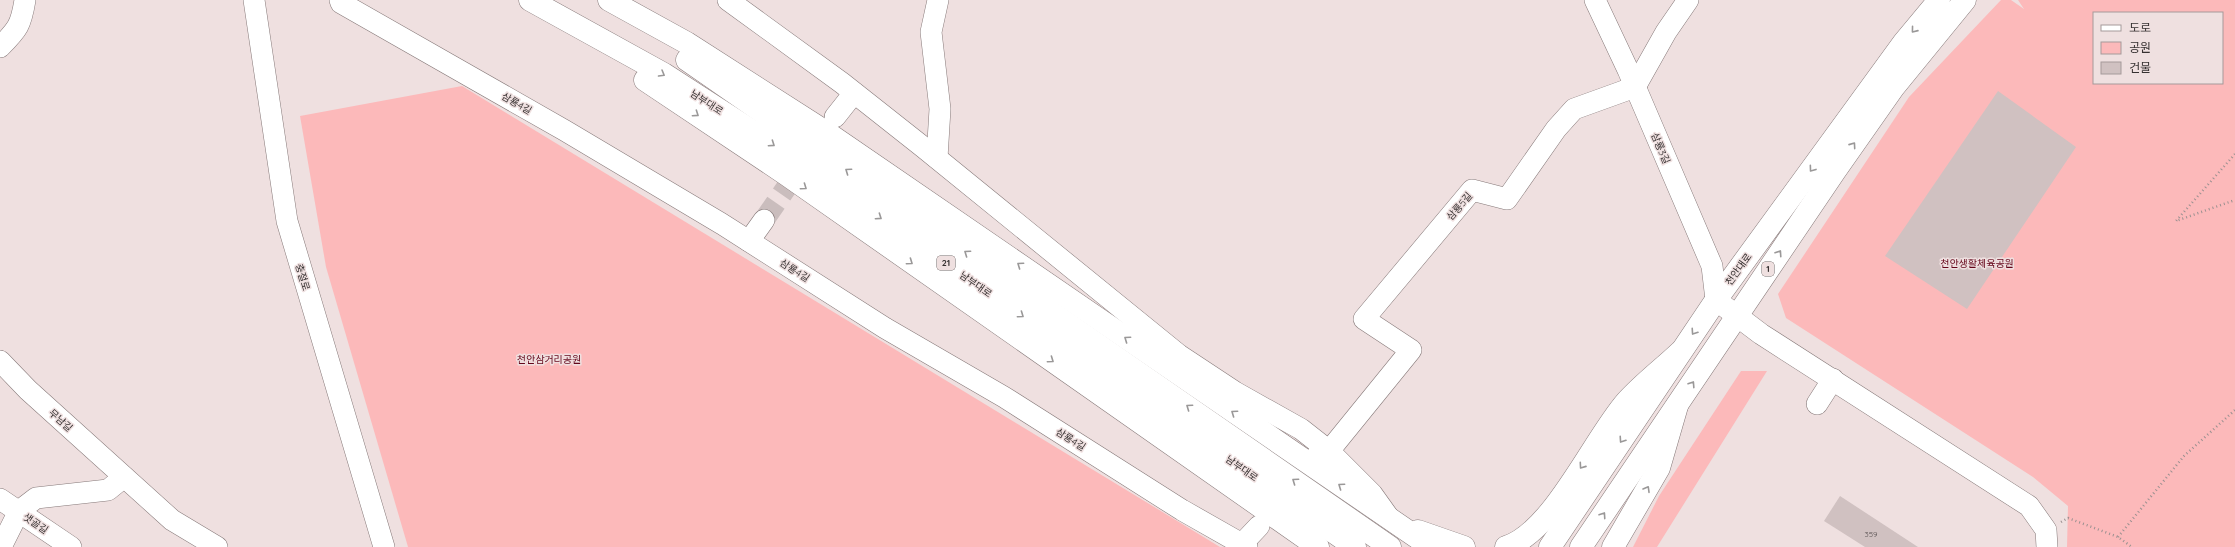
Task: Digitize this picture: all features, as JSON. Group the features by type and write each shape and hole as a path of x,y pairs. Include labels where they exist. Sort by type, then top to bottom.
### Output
{"main road":[{"name":"남부대로","path":"530,0 664,74 766,140 1356,539"},
{"name":"남부대로","path":"602,0 1356,539"},
{"path":"609,0 687,43 829,134 1431,547"},
{"name":"천안대로","path":"1550,547 1716,300 1904,42 1939,0"},
{"name":"1","path":"1581,547 1677,406 1736,315 1894,87 1966,0"},
{"path":"550,12 656,87 787,175 1318,547"},
{"path":"1506,547 1517,543 1548,515 1626,403 1680,352"},
{"path":"1613,547 1659,468 1677,406"},
{"path":"1391,521 1464,547"},
{"name":"21","path":"1356,539 1390,547"}],"street":[{"path":"0,46 16,31 22,18 25,0"},
{"name":"충절로","path":"254,0 287,221 384,547"},
{"name":"삼룡4길","path":"340,0 341,3 564,130 749,241 885,328 1004,396 1182,510 1244,546"},
{"path":"728,0 854,93 937,158 1180,355 1235,392 1301,429 1324,453 1372,494 1391,521"},
{"path":"937,158 940,109 931,32 938,0"},
{"name":"삼룡3길","path":"1595,0 1635,87 1712,266 1716,300"},
{"path":"1635,87 1666,32 1688,0"},
{"name":"삼룡5길","path":"1324,453 1411,350 1364,319 1472,190 1507,198 1556,128 1574,108 1635,87"},
{"path":"835,117 854,93"},
{"path":"749,241 764,220"},
{"path":"1716,300 1736,315 1833,379 2029,506 2046,539"},
{"name":"무남길","path":"0,361 28,390 172,520 217,547"},
{"path":"1818,404 1833,379"},
{"path":"1,547 19,512 36,498 108,490 124,477"},
{"name":"샛골길","path":"0,499 71,547"},
{"path":"1244,546 1258,526"}],"path":[{"path":"2235,154 2176,221 2235,200"},
{"path":"2118,537 2184,456 2235,410"},
{"path":"2046,539 2068,518 2118,537 2132,547"}],"green space":[{"name":"천안생활체육공원","path":"2001,0 2011,0 2024,9 2018,0 2235,0 2235,547 2067,547 2068,506 2033,477 1786,318 1778,294 1909,97"},
{"name":"천안삼거리공원","path":"462,86 1220,547 408,547 326,267 300,116"},
{"path":"1741,371 1767,371 1657,547 1633,547 1659,496"}],"building":[{"path":"1998,91 2076,147 1967,309 1885,256"},
{"path":"1840,496 1918,547 1865,547 1824,521"}],"tunnel":[{"path":"764,220 802,165"}]}
